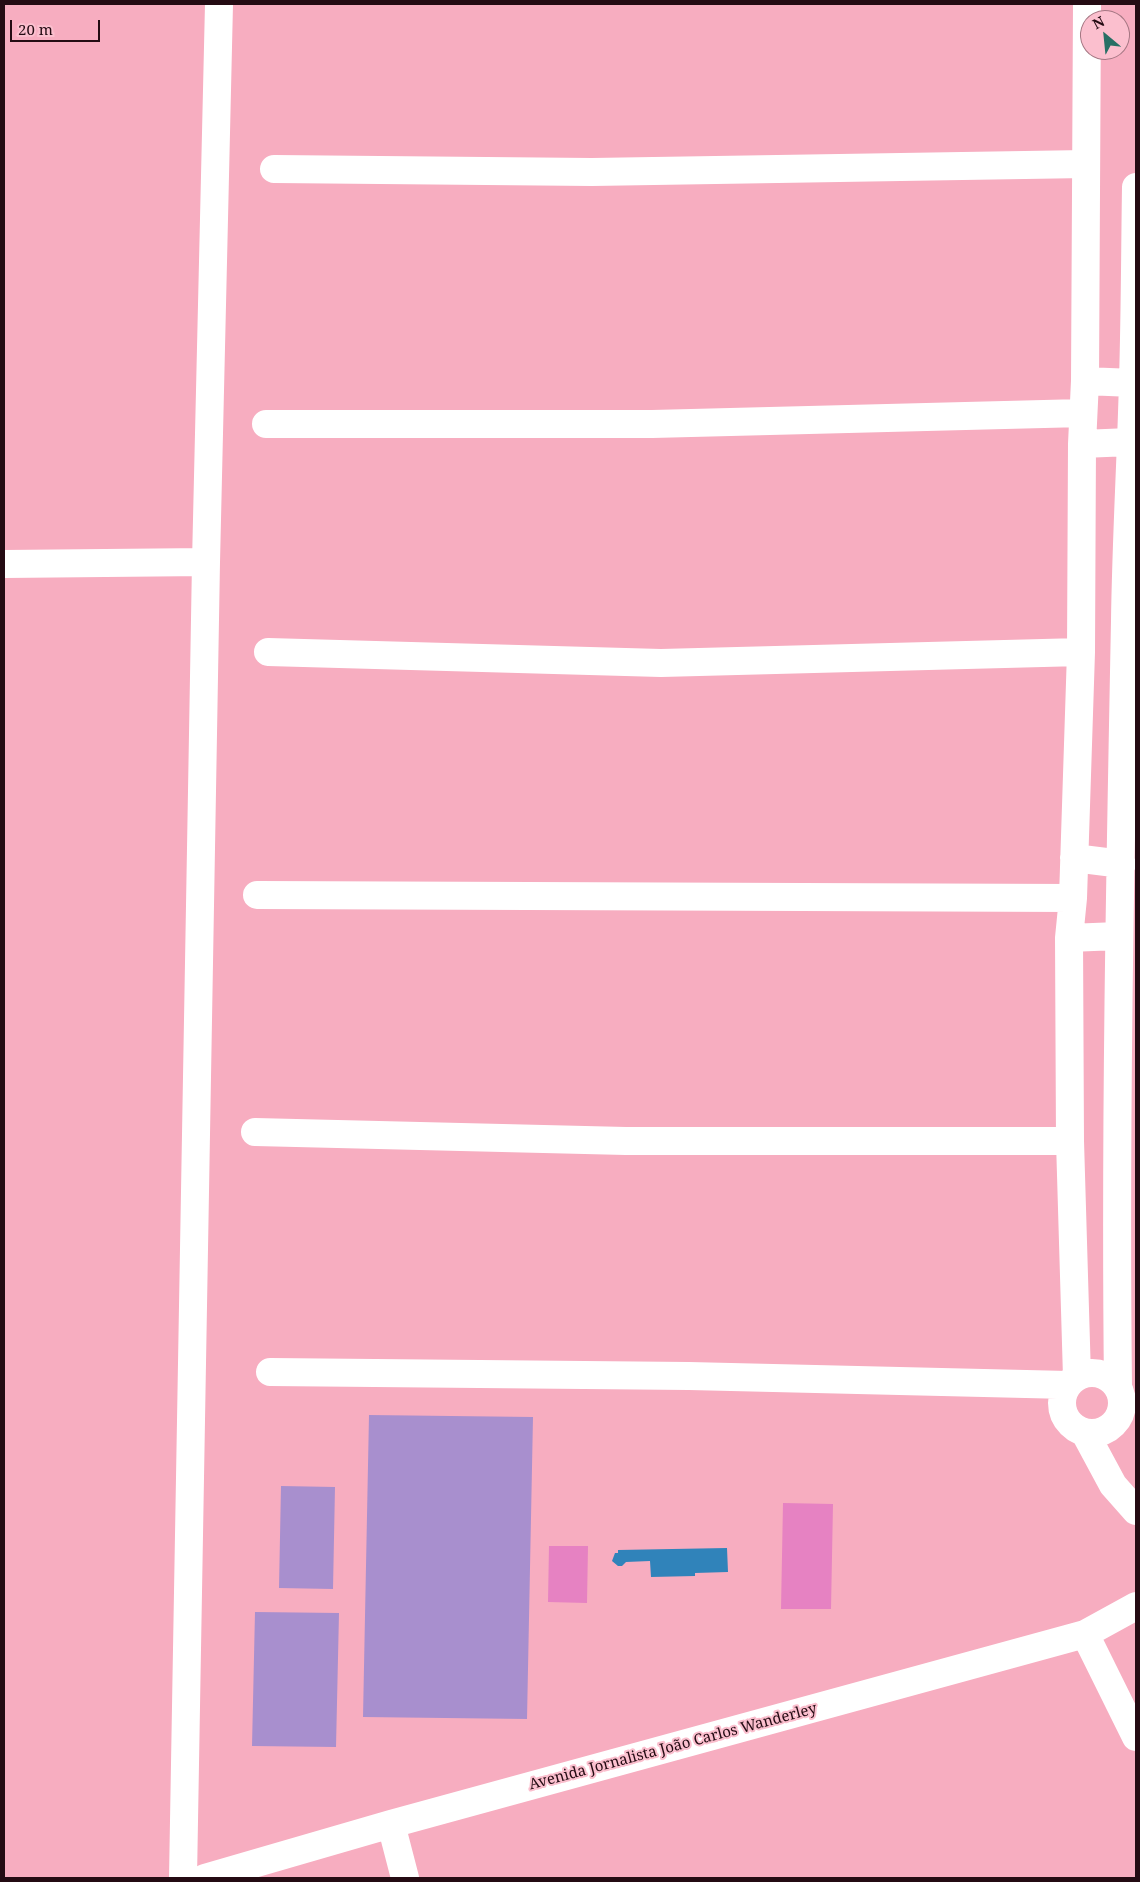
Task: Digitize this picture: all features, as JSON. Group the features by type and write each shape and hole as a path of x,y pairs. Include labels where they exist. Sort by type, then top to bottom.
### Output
{"street":[{"path":"183,1878 206,562 219,4"},
{"path":"270,1372 1072,1381 1088,1373 1099,1373 1110,1378 1118,1386 1123,1397 1118,1421 1109,1429 1097,1434 1085,1433 1074,1427 1066,1419 1062,1407 1063,1396 1072,1381 1069,938 1073,898 1081,652 1087,4"},
{"path":"274,169 592,172 1086,164"},
{"path":"1118,1386 1116,1217 1118,936 1122,864 1125,620 1133,384 1136,187"},
{"path":"1085,381 1133,384"},
{"path":"266,424 652,424 1083,414"},
{"path":"1082,444 1130,442"},
{"path":"4,564 206,562"},
{"path":"268,652 661,663 1081,652"},
{"path":"1074,858 1122,864"},
{"path":"257,895 1073,898"},
{"path":"1069,938 1118,936"},
{"path":"255,1132 626,1141 1070,1141"},
{"path":"1085,1433 1113,1485 1136,1511"},
{"name":"Avenida Jornalista João Carlos Wanderley","path":"205,1878 391,1824 1085,1634 1136,1606"},
{"path":"1085,1634 1136,1737"},
{"path":"391,1824 405,1878"}],"shaded area":[{"path":"369,1415 533,1417 527,1719 363,1717"},
{"path":"281,1486 335,1487 333,1589 279,1588"},
{"path":"255,1612 339,1613 336,1747 252,1746"}],"water":[{"path":"727,1548 728,1572 695,1573 695,1576 651,1577 650,1561 626,1562 622,1566 618,1566 612,1561 618,1550"}],"building":[{"path":"783,1503 833,1504 831,1609 781,1609"},
{"path":"549,1546 588,1546 587,1603 548,1602"}]}
